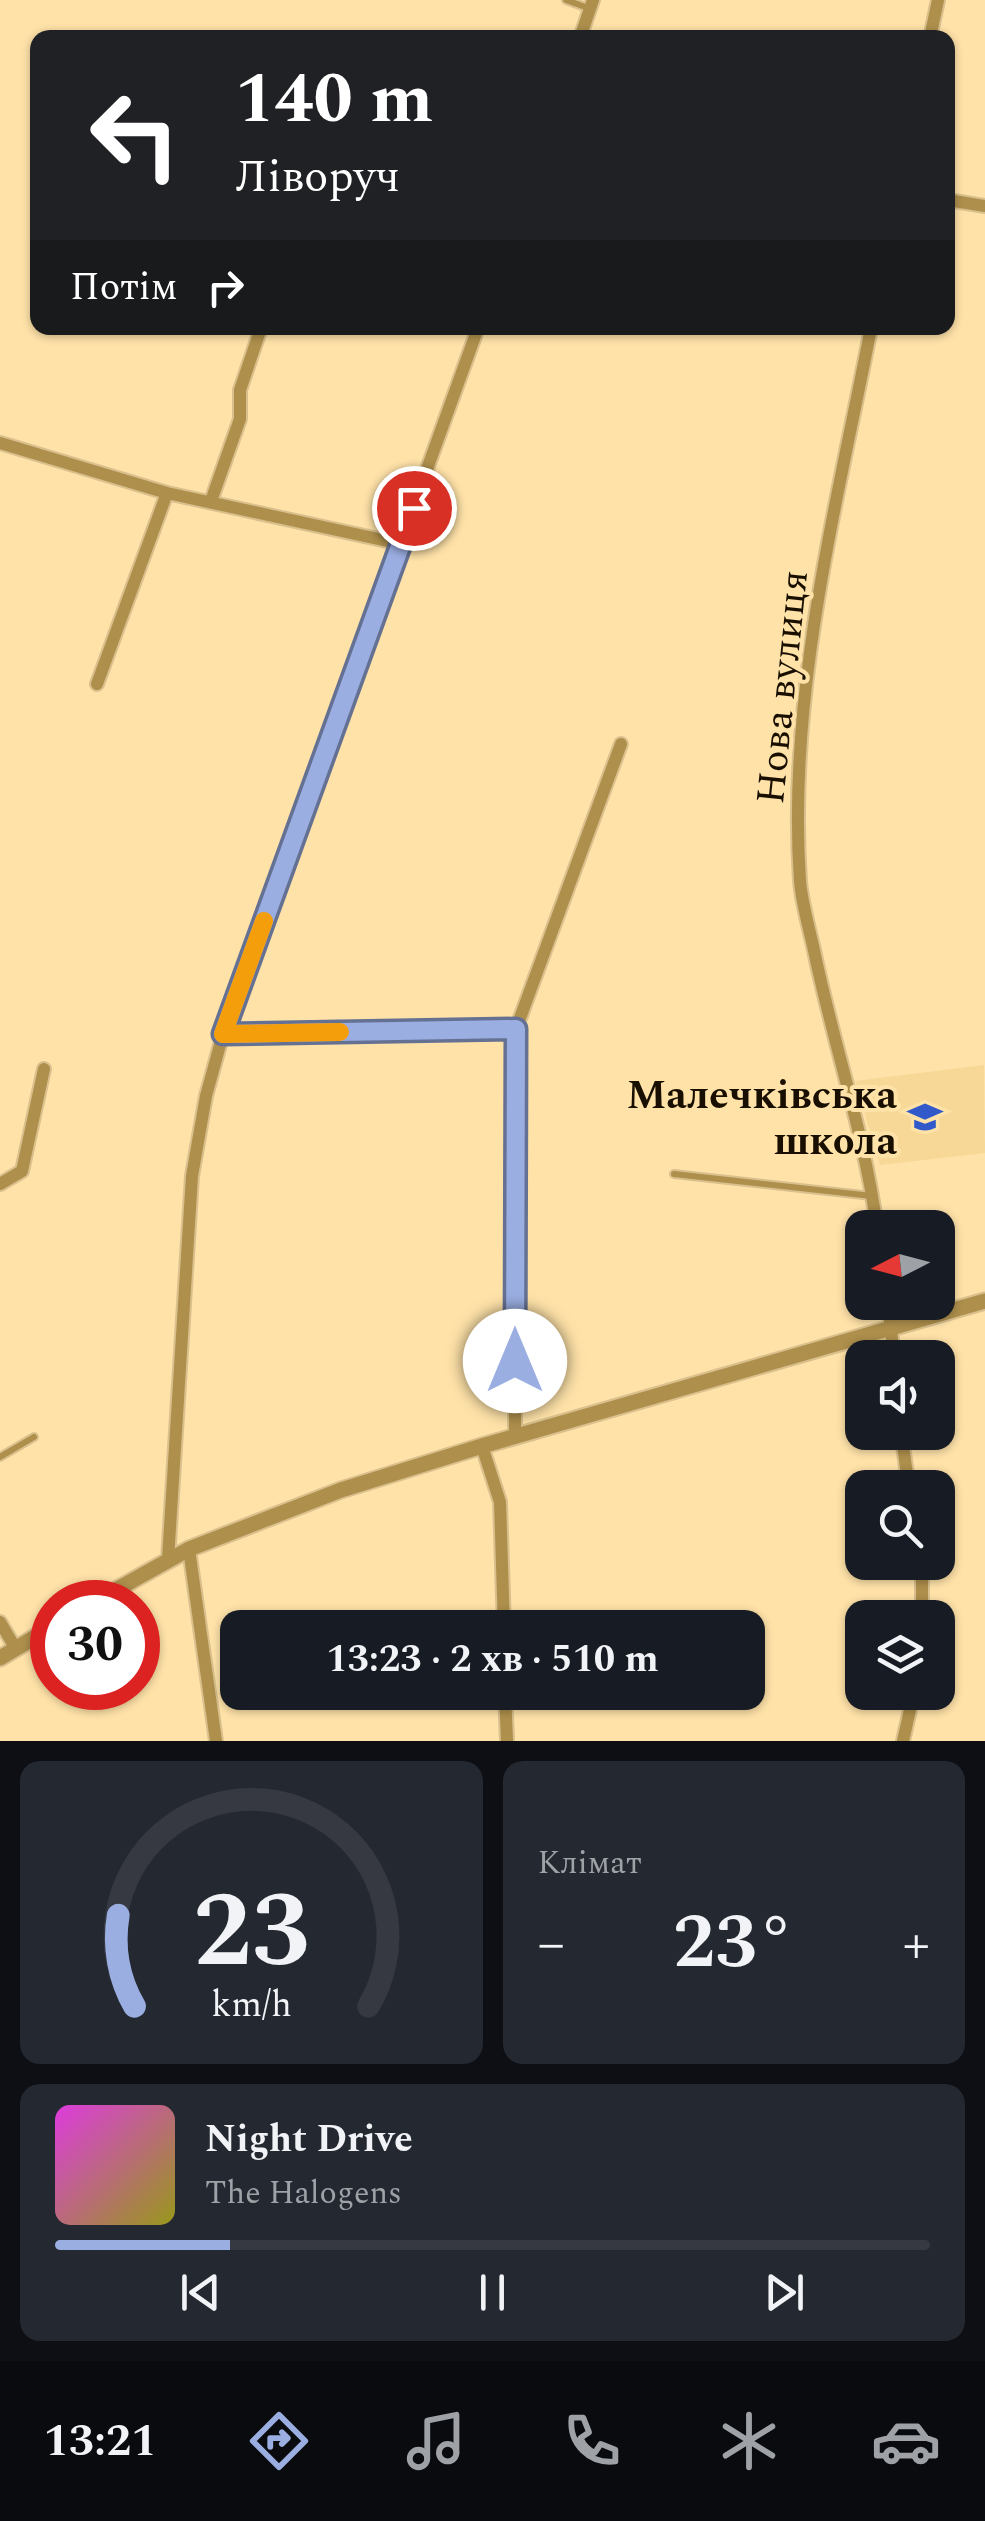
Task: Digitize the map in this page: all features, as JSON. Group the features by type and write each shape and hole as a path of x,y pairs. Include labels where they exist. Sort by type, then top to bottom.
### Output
{"street":[{"path":"932,30 938,0"},
{"path":"583,30 592,4"},
{"path":"955,201 985,206"},
{"path":"211,501 240,419 240,390 259,335"},
{"path":"168,1559 192,1176 206,1096 223,1034 476,335"},
{"name":"Нова вулиця","path":"870,335 815,622 799,773 800,884 829,1024 875,1210"},
{"path":"0,444 167,492 401,544"},
{"path":"97,684 167,492"},
{"path":"515,1437 516,1029 621,744"},
{"path":"223,1034 516,1029"},
{"path":"0,1184 22,1171 44,1069"},
{"path":"132,1580 189,1549 341,1490 985,1301"},
{"path":"891,1320 893,1340"},
{"path":"482,1446 500,1502 503,1610"},
{"path":"189,1549 216,1741"},
{"path":"0,1622 16,1649"},
{"path":"0,1658 30,1640"},
{"path":"506,1710 507,1741"},
{"path":"903,1741 910,1710"}],"lane":[{"path":"566,0 592,4"},
{"path":"674,1174 873,1196"},
{"path":"0,1458 34,1437"}],"shaded area":[{"name":"Малечківська школа","path":"984,1065 985,1153 880,1165 855,1081"}],"slow traffic":[{"path":"264,921 223,1034 340,1032"}],"place":[{"name":"Малечківська школа","path":"925,1117"}],"route":[{"path":"414,508 223,1034 516,1029 515,1361"}]}
